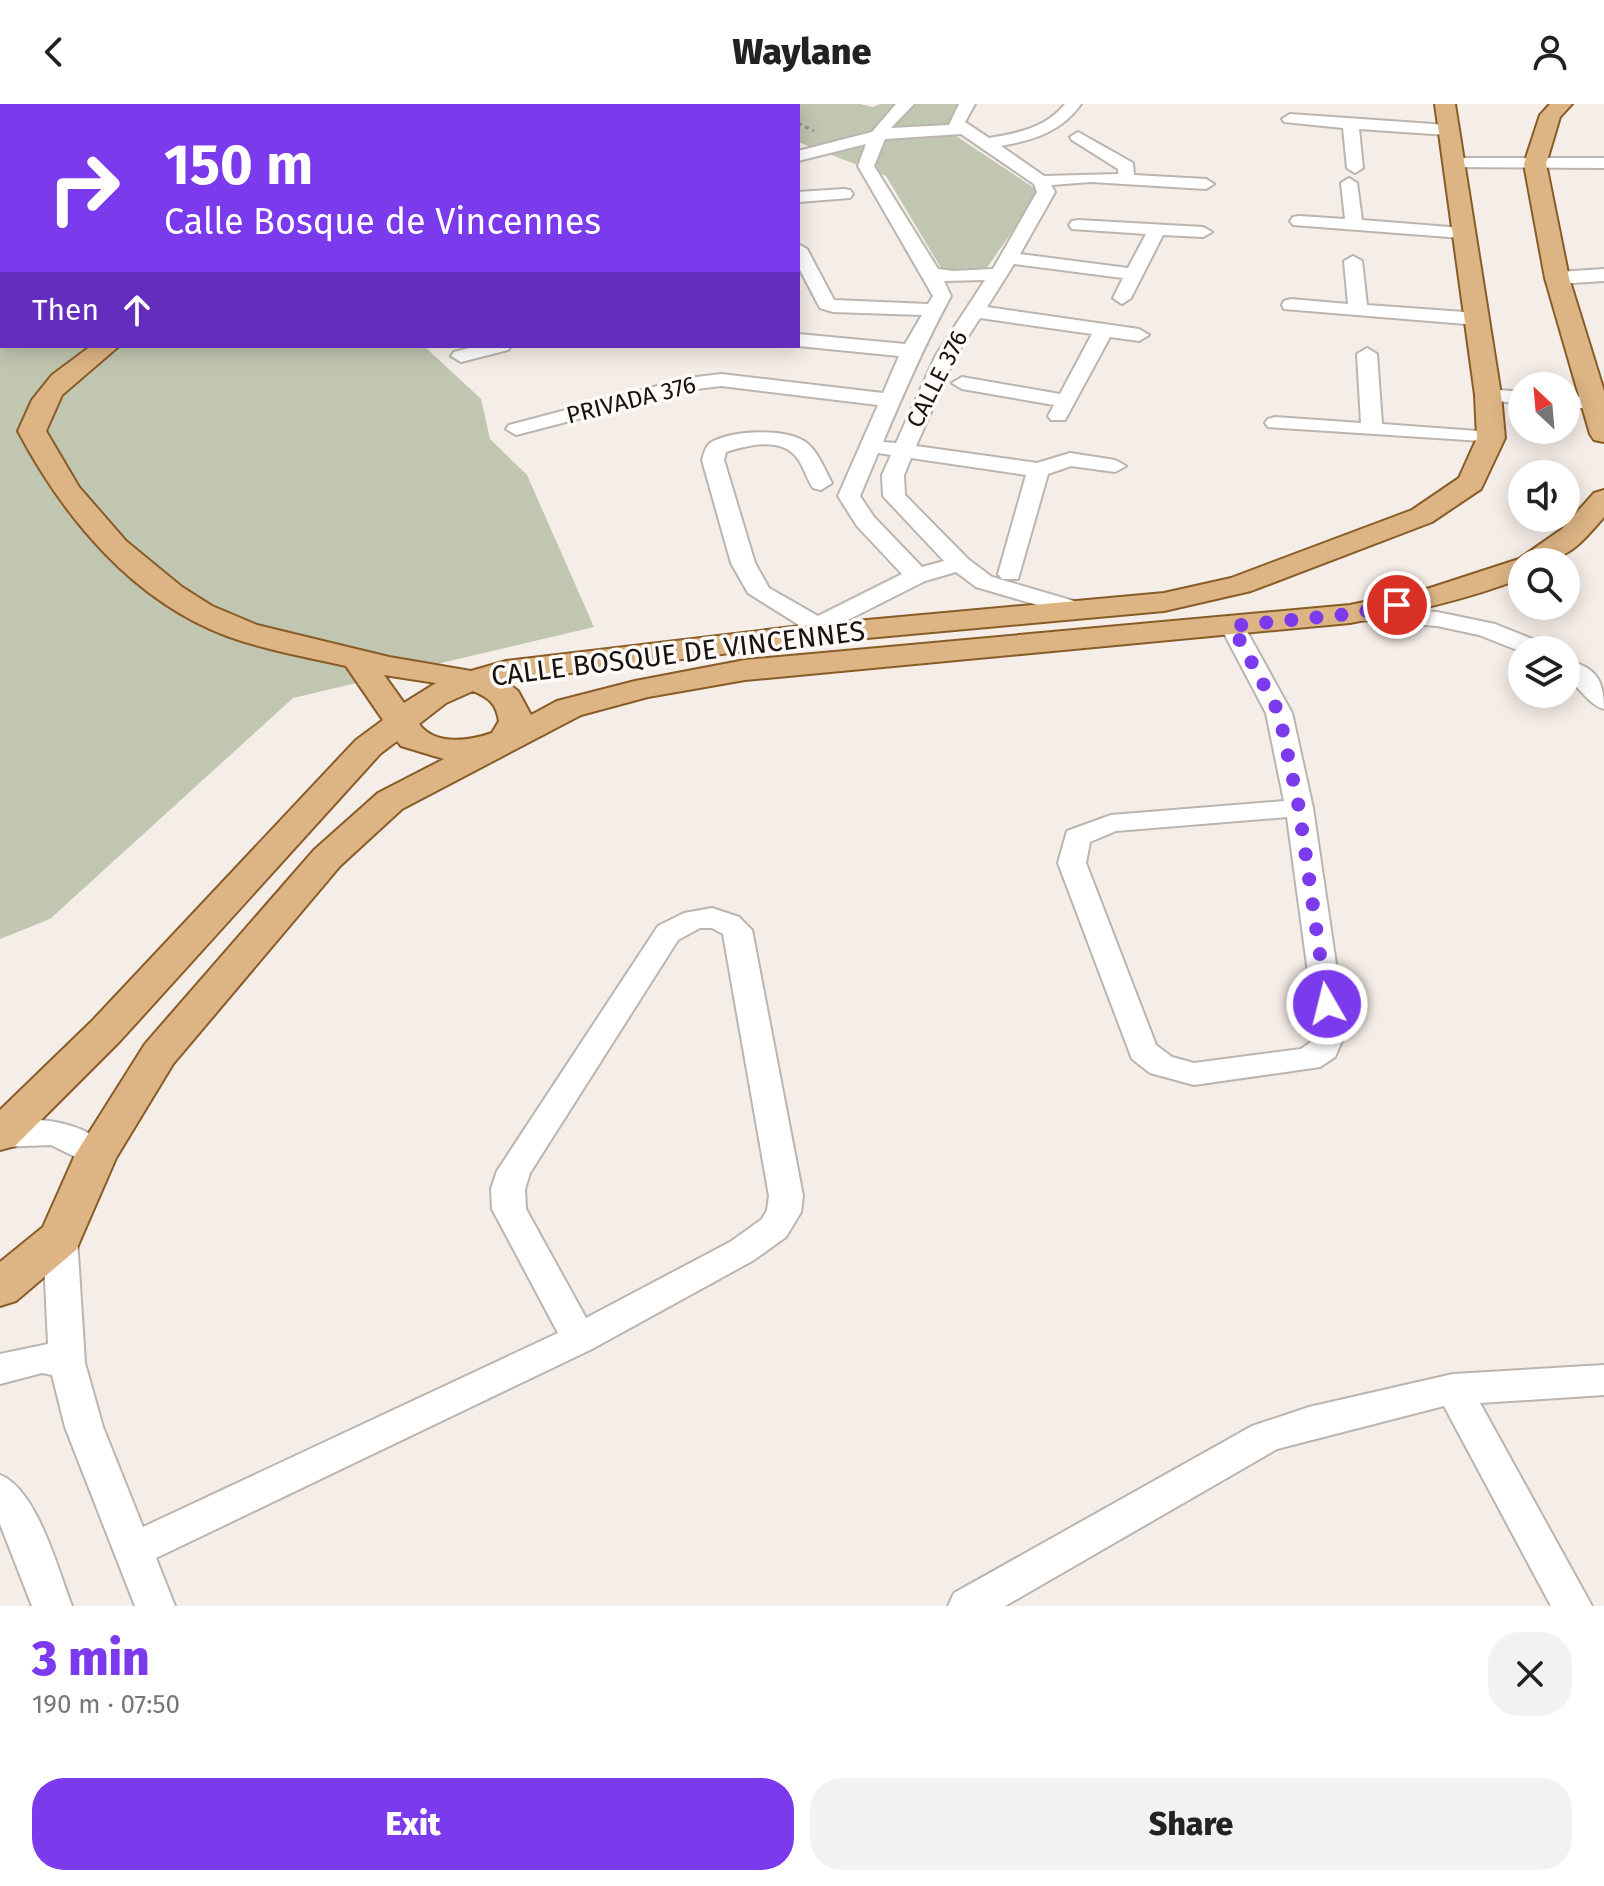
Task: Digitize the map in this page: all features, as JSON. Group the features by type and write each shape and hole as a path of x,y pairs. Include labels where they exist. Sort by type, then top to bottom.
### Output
{"main road":[{"path":"1445,104 1462,233 1478,319 1491,438"},
{"path":"1562,104 1550,115 1535,164 1557,278 1604,434"},
{"path":"103,348 56,383 39,406 32,431 46,461 101,532 138,569 181,599 233,627 358,661 469,681 495,689 512,703 516,721 505,740 474,750 440,749 413,739 358,661"},
{"name":"CALLE BOSQUE DE VINCENNES","path":"0,1135 106,1031 368,747 434,696 469,681 506,671 810,630 1083,611 1164,602 1240,585 1422,516 1471,483 1491,438"},
{"path":"1553,548 1572,535 1604,499"},
{"name":"CALLE BOSQUE DE VINCENNES","path":"0,1288 60,1238 96,1155 159,1054 327,858 390,801 569,708 646,688 745,670 1350,614 1458,591 1508,573"}],"street":[{"path":"984,144 1047,129 1064,119 1073,104"},
{"path":"800,156 866,166 877,137 898,110 913,106"},
{"path":"800,156 917,129 958,115 984,144 1041,181 1058,177 1206,184"},
{"path":"1290,119 1447,130"},
{"path":"1351,124 1354,225"},
{"path":"1078,137 1127,167 1125,179"},
{"path":"1453,163 1604,163"},
{"name":"CALLE 376","path":"866,166 942,296 937,310 911,351 849,496 865,521 917,576"},
{"name":"CALLE 376","path":"1041,181 1046,192 1042,202 946,355 893,475 894,496 960,564 990,584 1083,611"},
{"path":"800,197 844,194"},
{"path":"1299,221 1462,233"},
{"path":"1078,225 1203,232"},
{"path":"1122,298 1157,229"},
{"path":"800,253 827,304 937,310"},
{"path":"1009,258 1134,274"},
{"path":"1353,261 1358,310"},
{"path":"931,273 966,277 996,274"},
{"path":"1557,278 1604,275"},
{"path":"1291,305 1478,319"},
{"path":"973,311 1139,335"},
{"path":"962,383 1062,408 1104,330"},
{"path":"800,340 911,351"},
{"path":"461,356 493,348"},
{"path":"1367,354 1372,430"},
{"name":"PRIVADA 376","path":"516,429 688,384 721,380 890,400"},
{"path":"1488,395 1508,397"},
{"path":"1580,402 1594,403"},
{"path":"1275,423 1491,438"},
{"path":"821,483 802,451 786,440 747,439 717,448 713,460 743,563 760,593 810,630 917,576 960,564"},
{"path":"869,445 1038,470 1070,459 1115,466"},
{"path":"1010,574 1038,470"},
{"path":"1350,614 1437,619 1486,629 1508,638"},
{"path":"1232,626 1279,713 1299,808 1331,1032 1324,1049 1309,1059 1194,1074 1161,1065 1143,1051 1072,863 1077,837 1111,823 1299,808"},
{"path":"1580,676 1604,701"},
{"path":"131,1551 579,1339 752,1246 774,1228 784,1212 786,1196 737,930 725,919 695,919 684,922 668,933 514,1171 508,1189 509,1209 579,1339"},
{"path":"0,1135 40,1130 74,1138 96,1155"},
{"path":"60,1238 67,1363 84,1427 155,1606"},
{"path":"0,1369 42,1358 67,1363"},
{"path":"968,1606 1265,1437 1309,1423 1453,1389 1604,1380"},
{"path":"1453,1389 1572,1606"},
{"path":"0,1492 14,1510 52,1606"}],"green space":[{"path":"800,104 860,104 873,107 880,104 964,104 950,120 956,136 1040,192 981,276 944,273 886,176 800,143"},
{"path":"0,348 426,348 481,399 490,439 527,475 594,627 293,698 50,919 0,939"}],"route":[{"path":"1327,1004 1299,808 1279,713 1232,626 1350,614 1397,605"}]}
